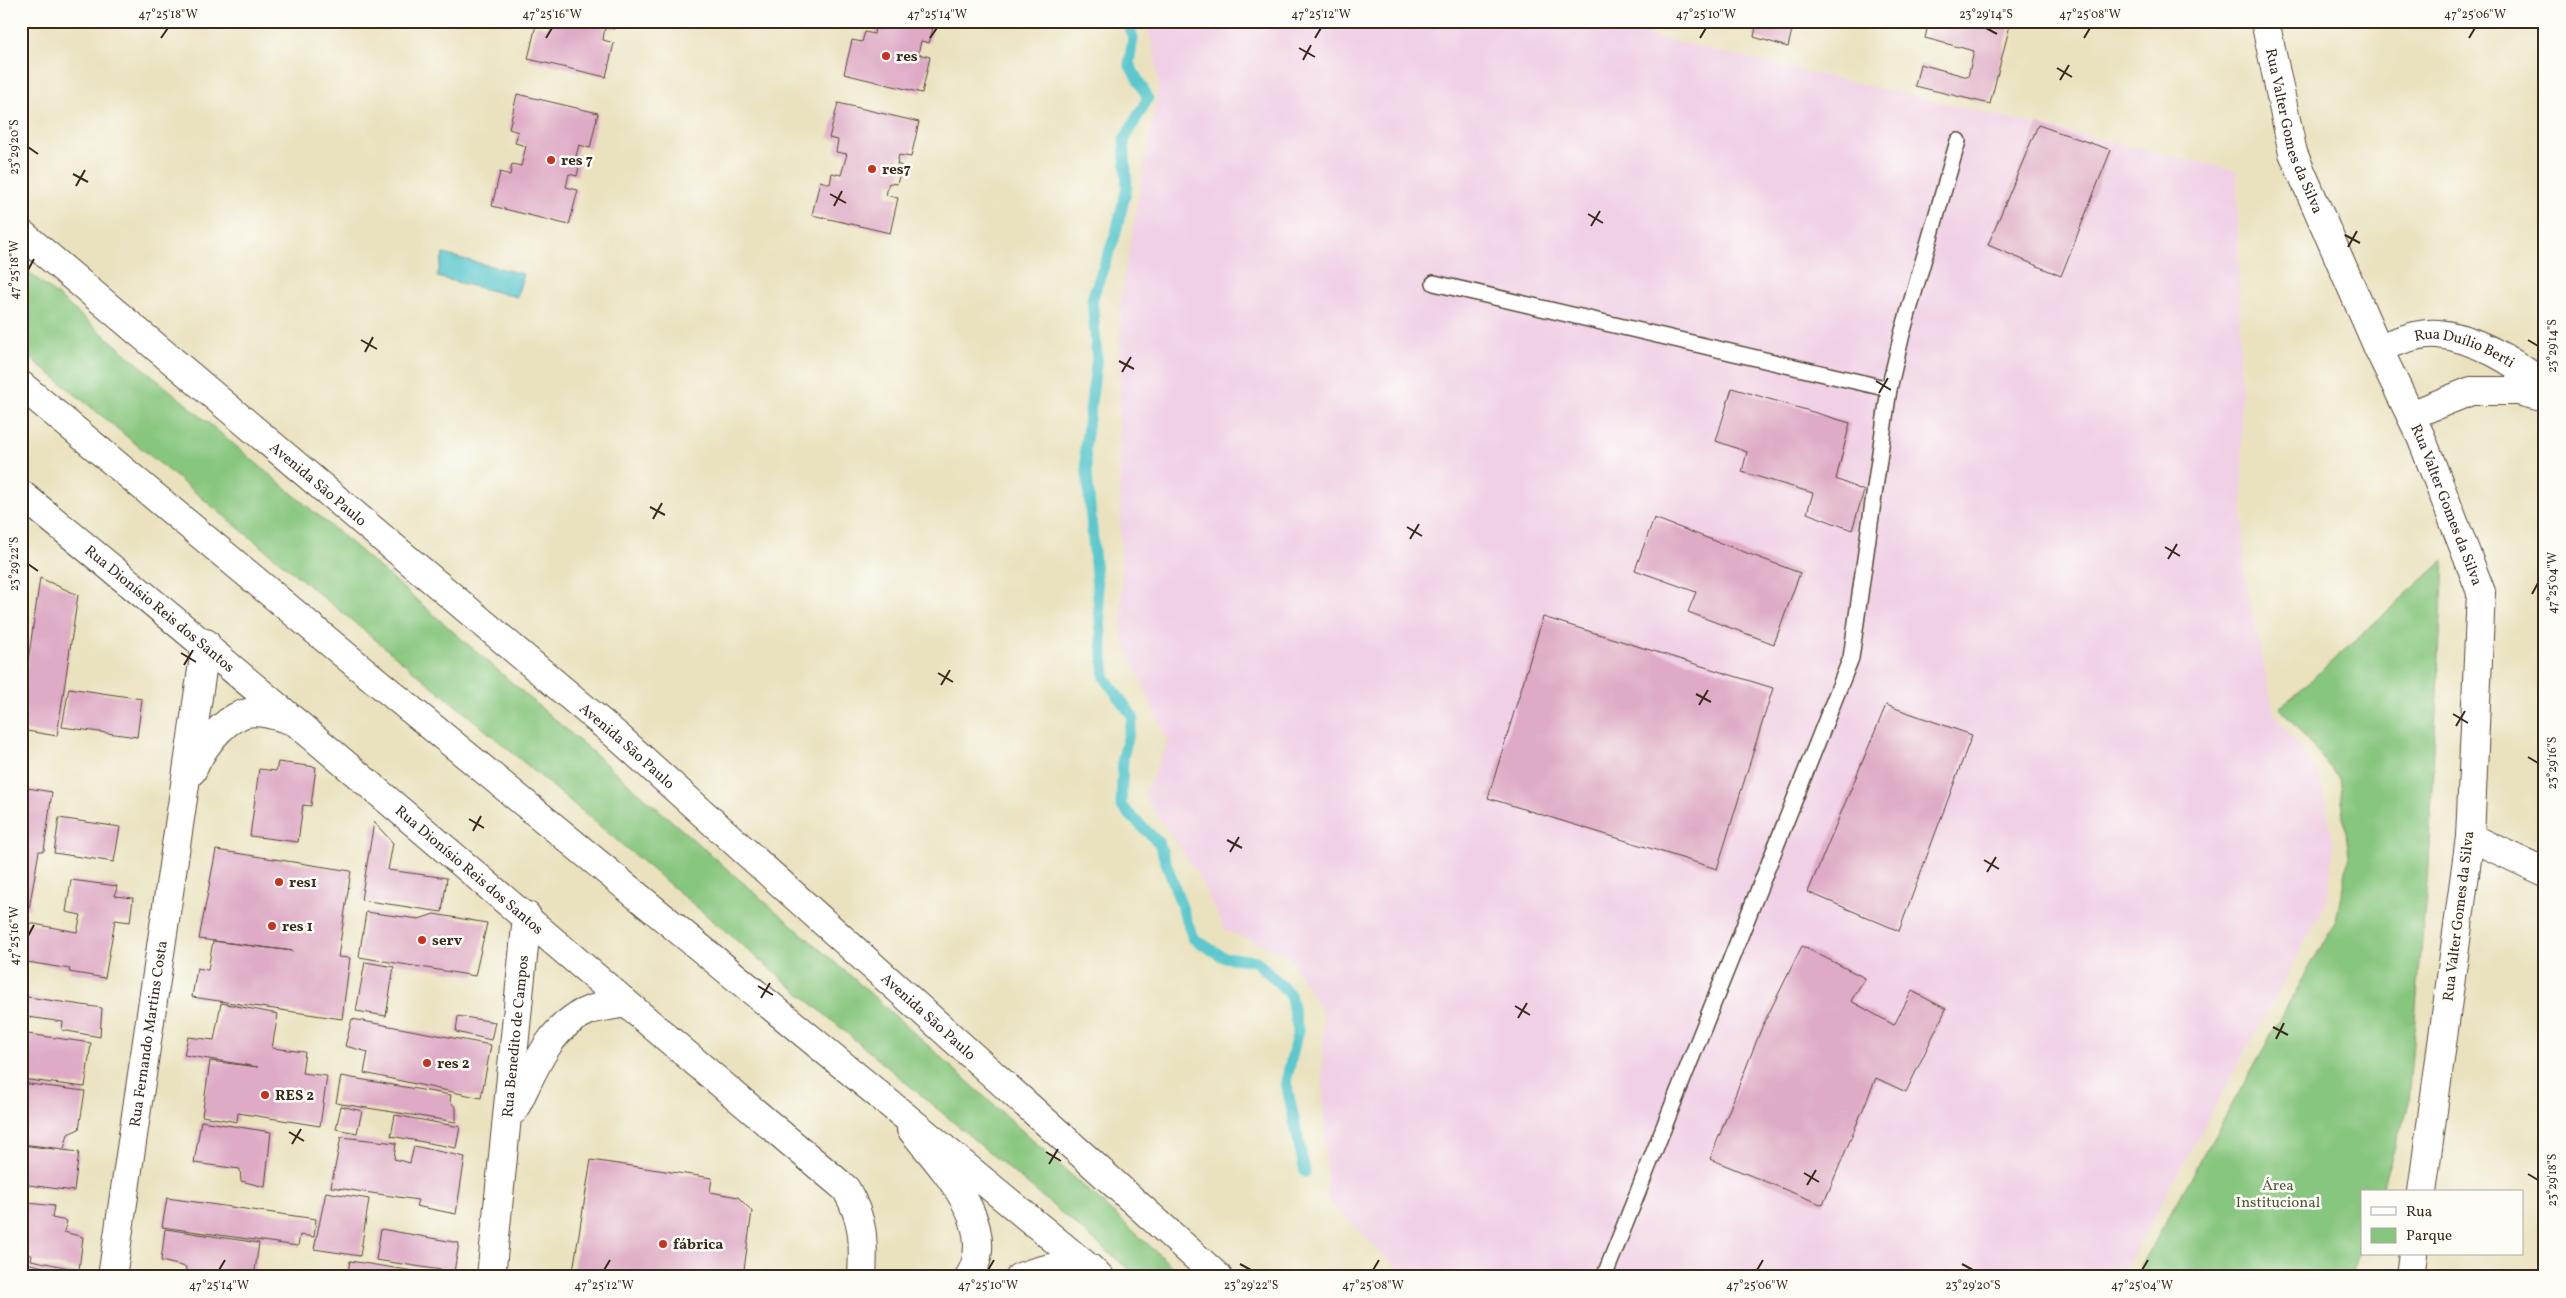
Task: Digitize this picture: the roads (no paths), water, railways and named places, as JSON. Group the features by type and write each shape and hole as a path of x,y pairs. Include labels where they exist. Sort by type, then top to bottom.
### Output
{"street":[{"name":"Rua Valter Gomes da Silva","path":"2265,21 2293,153 2378,348 2422,437 2481,592 2470,837 2422,1190"},
{"name":"Avenida São Paulo","path":"21,233 616,735 1218,1277"},
{"name":"Rua Duílio Berti","path":"2378,348 2408,338 2437,334 2477,344 2523,368 2545,385"},
{"path":"21,385 898,1112 1095,1272"},
{"name":"Rua Duílio Berti","path":"2411,415 2471,391 2518,392 2545,398"},
{"name":"Rua Dionísio Reis dos Santos","path":"21,494 206,644 527,916 625,1003 846,1189 861,1223 864,1241 862,1277"},
{"name":"Rua Fernando Martins Costa","path":"112,1277 206,644"},
{"name":"Rua Fernando Martins Costa","path":"184,791 201,751 219,730 243,714 269,713 300,724"},
{"path":"2470,837 2545,872"},
{"name":"Rua Benedito de Campos","path":"491,1277 527,916"},
{"name":"Rua Benedito de Campos","path":"507,1124 547,1045 563,1026 590,1010 625,1003"},
{"path":"898,1112 962,1194 976,1229 978,1246 974,1274"},
{"path":"2410,1277 2413,1256"},
{"path":"1020,1277 1054,1266 1067,1265 1095,1272"}],"lane":[{"path":"1604,1277 1851,658 1889,389 1902,334 1958,141"},
{"path":"1434,283 1889,389"}],"water":[{"path":"443,254 523,274 517,297 437,277"}],"waterway":[{"path":"1128,21 1133,38 1129,64 1148,98 1124,140 1127,187 1115,236 1092,299 1097,358 1085,449 1105,678 1133,717 1123,757 1121,806 1159,843 1193,938 1223,957 1256,961 1290,994 1298,1030 1286,1082 1305,1172"}],"place":[{"name":"res","path":"886,56"},
{"name":"res 7","path":"551,160"},
{"name":"res7","path":"872,169"},
{"name":"res1","path":"279,882"},
{"name":"res 1","path":"272,926"},
{"name":"serv","path":"422,940"},
{"name":"res 2","path":"427,1063"},
{"name":"RES 2","path":"265,1095"},
{"name":"fábrica","path":"663,1244"}],"park label":[{"name":"Área Institucional","path":"2278,1194"}]}
